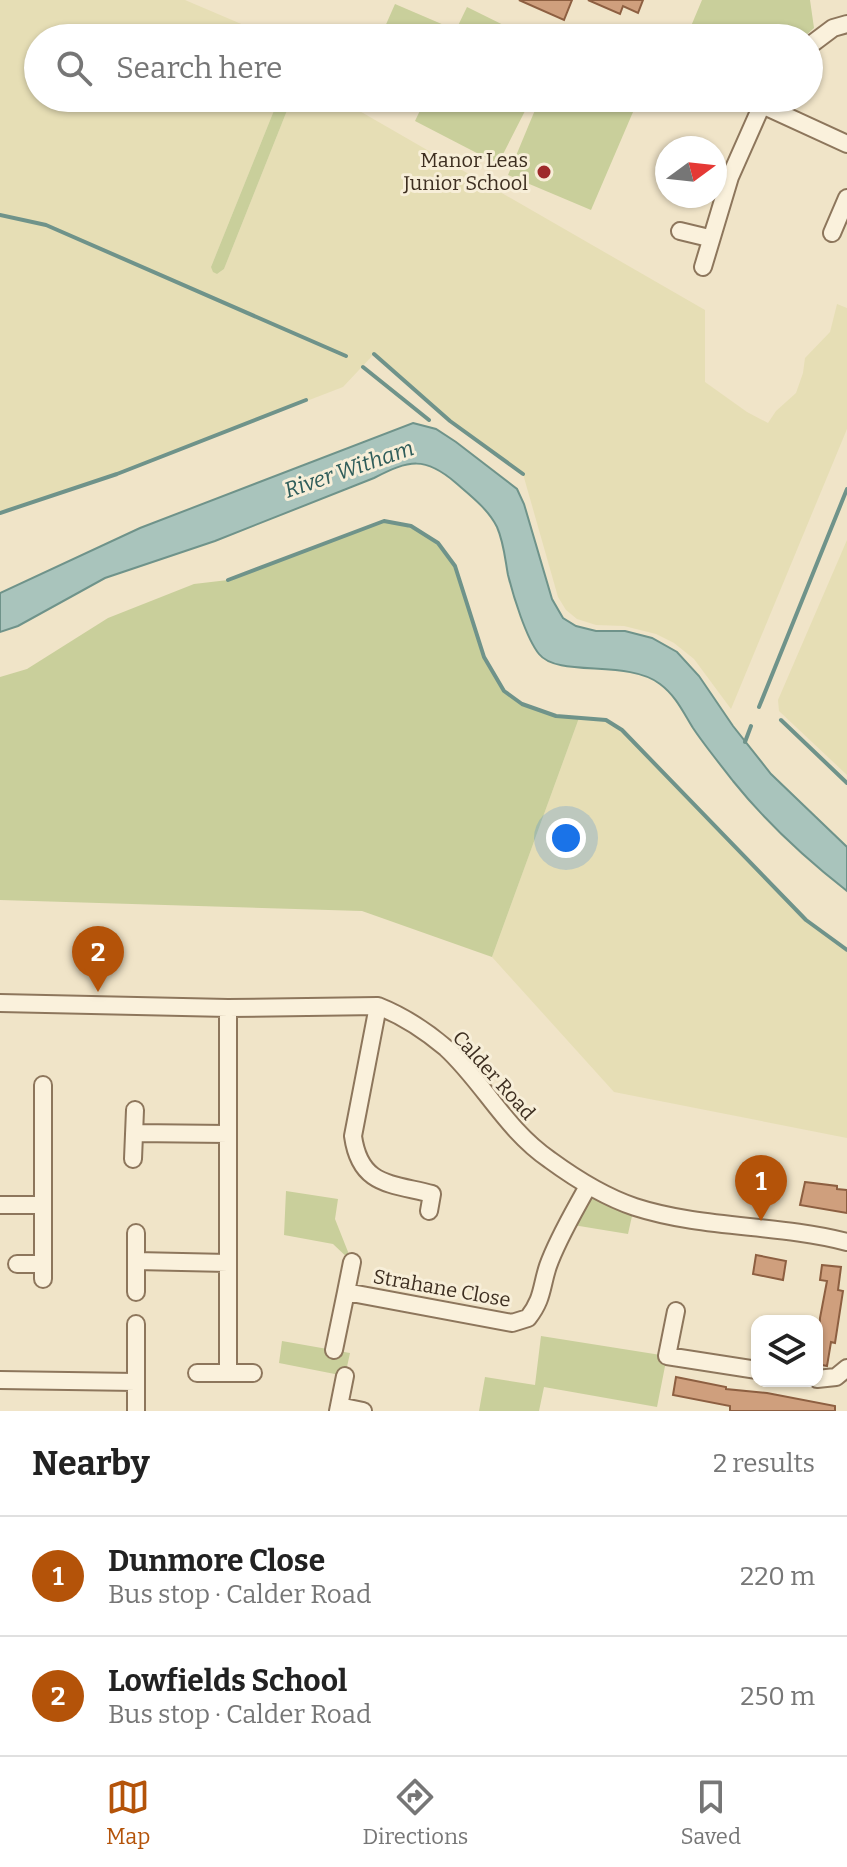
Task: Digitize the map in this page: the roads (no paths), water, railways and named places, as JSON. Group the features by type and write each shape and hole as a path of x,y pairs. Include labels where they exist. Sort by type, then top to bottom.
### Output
{"street":[{"path":"823,36 833,28 847,24"},
{"path":"703,267 709,238 730,177 757,112"},
{"path":"784,112 847,144"},
{"path":"832,233 847,198"},
{"path":"680,231 709,238"},
{"name":"Calder Road","path":"0,1003 228,1008 378,1006 398,1014 447,1049 508,1124 546,1158 588,1186 634,1207 672,1216 847,1242"},
{"path":"378,1006 353,1136 356,1158 364,1170 379,1180 432,1194 429,1211"},
{"path":"228,1008 228,1373"},
{"path":"17,1264 43,1272 43,1085"},
{"path":"133,1159 135,1110"},
{"path":"134,1133 228,1134"},
{"name":"Strahane Close","path":"346,1292 512,1323 528,1318 541,1298 547,1268 558,1242 588,1186"},
{"path":"0,1205 43,1205"},
{"path":"136,1233 136,1292"},
{"path":"136,1261 228,1263"},
{"name":"Strahane Close","path":"334,1350 352,1262"},
{"path":"676,1311 666,1362 751,1369"},
{"path":"136,1324 136,1411"},
{"path":"823,1378 836,1377 847,1368"},
{"path":"197,1373 253,1373"},
{"path":"345,1376 339,1408 363,1411"},
{"path":"0,1380 136,1382"}],"water":[{"name":"River Witham","path":"413,423 436,429 517,489 552,599 563,618 576,626 596,631 625,631 652,638 677,652 699,676 771,774 847,847 847,891 759,811 693,728 675,699 660,684 630,672 561,665 539,654 529,638 517,605 501,539 493,520 456,483 426,465 397,467 215,541 105,578 18,626 0,632 0,593 140,528"}],"waterway":[{"path":"0,215 46,225 346,356"},
{"path":"374,354 450,421 523,474"},
{"path":"363,367 429,420"},
{"path":"0,513 117,474 306,400"},
{"path":"759,707 847,489"},
{"path":"228,580 384,521 411,526 438,543 455,566 484,657 504,691 522,704 556,716 606,720 622,730 806,920 847,950"},
{"path":"781,720 847,783"},
{"path":"745,742 751,726"}],"place":[{"name":"Manor Leas Junior School","path":"544,172"},
{"name":"Lowfields School","path":"98,992"},
{"name":"Dunmore Close","path":"761,1221"}]}
